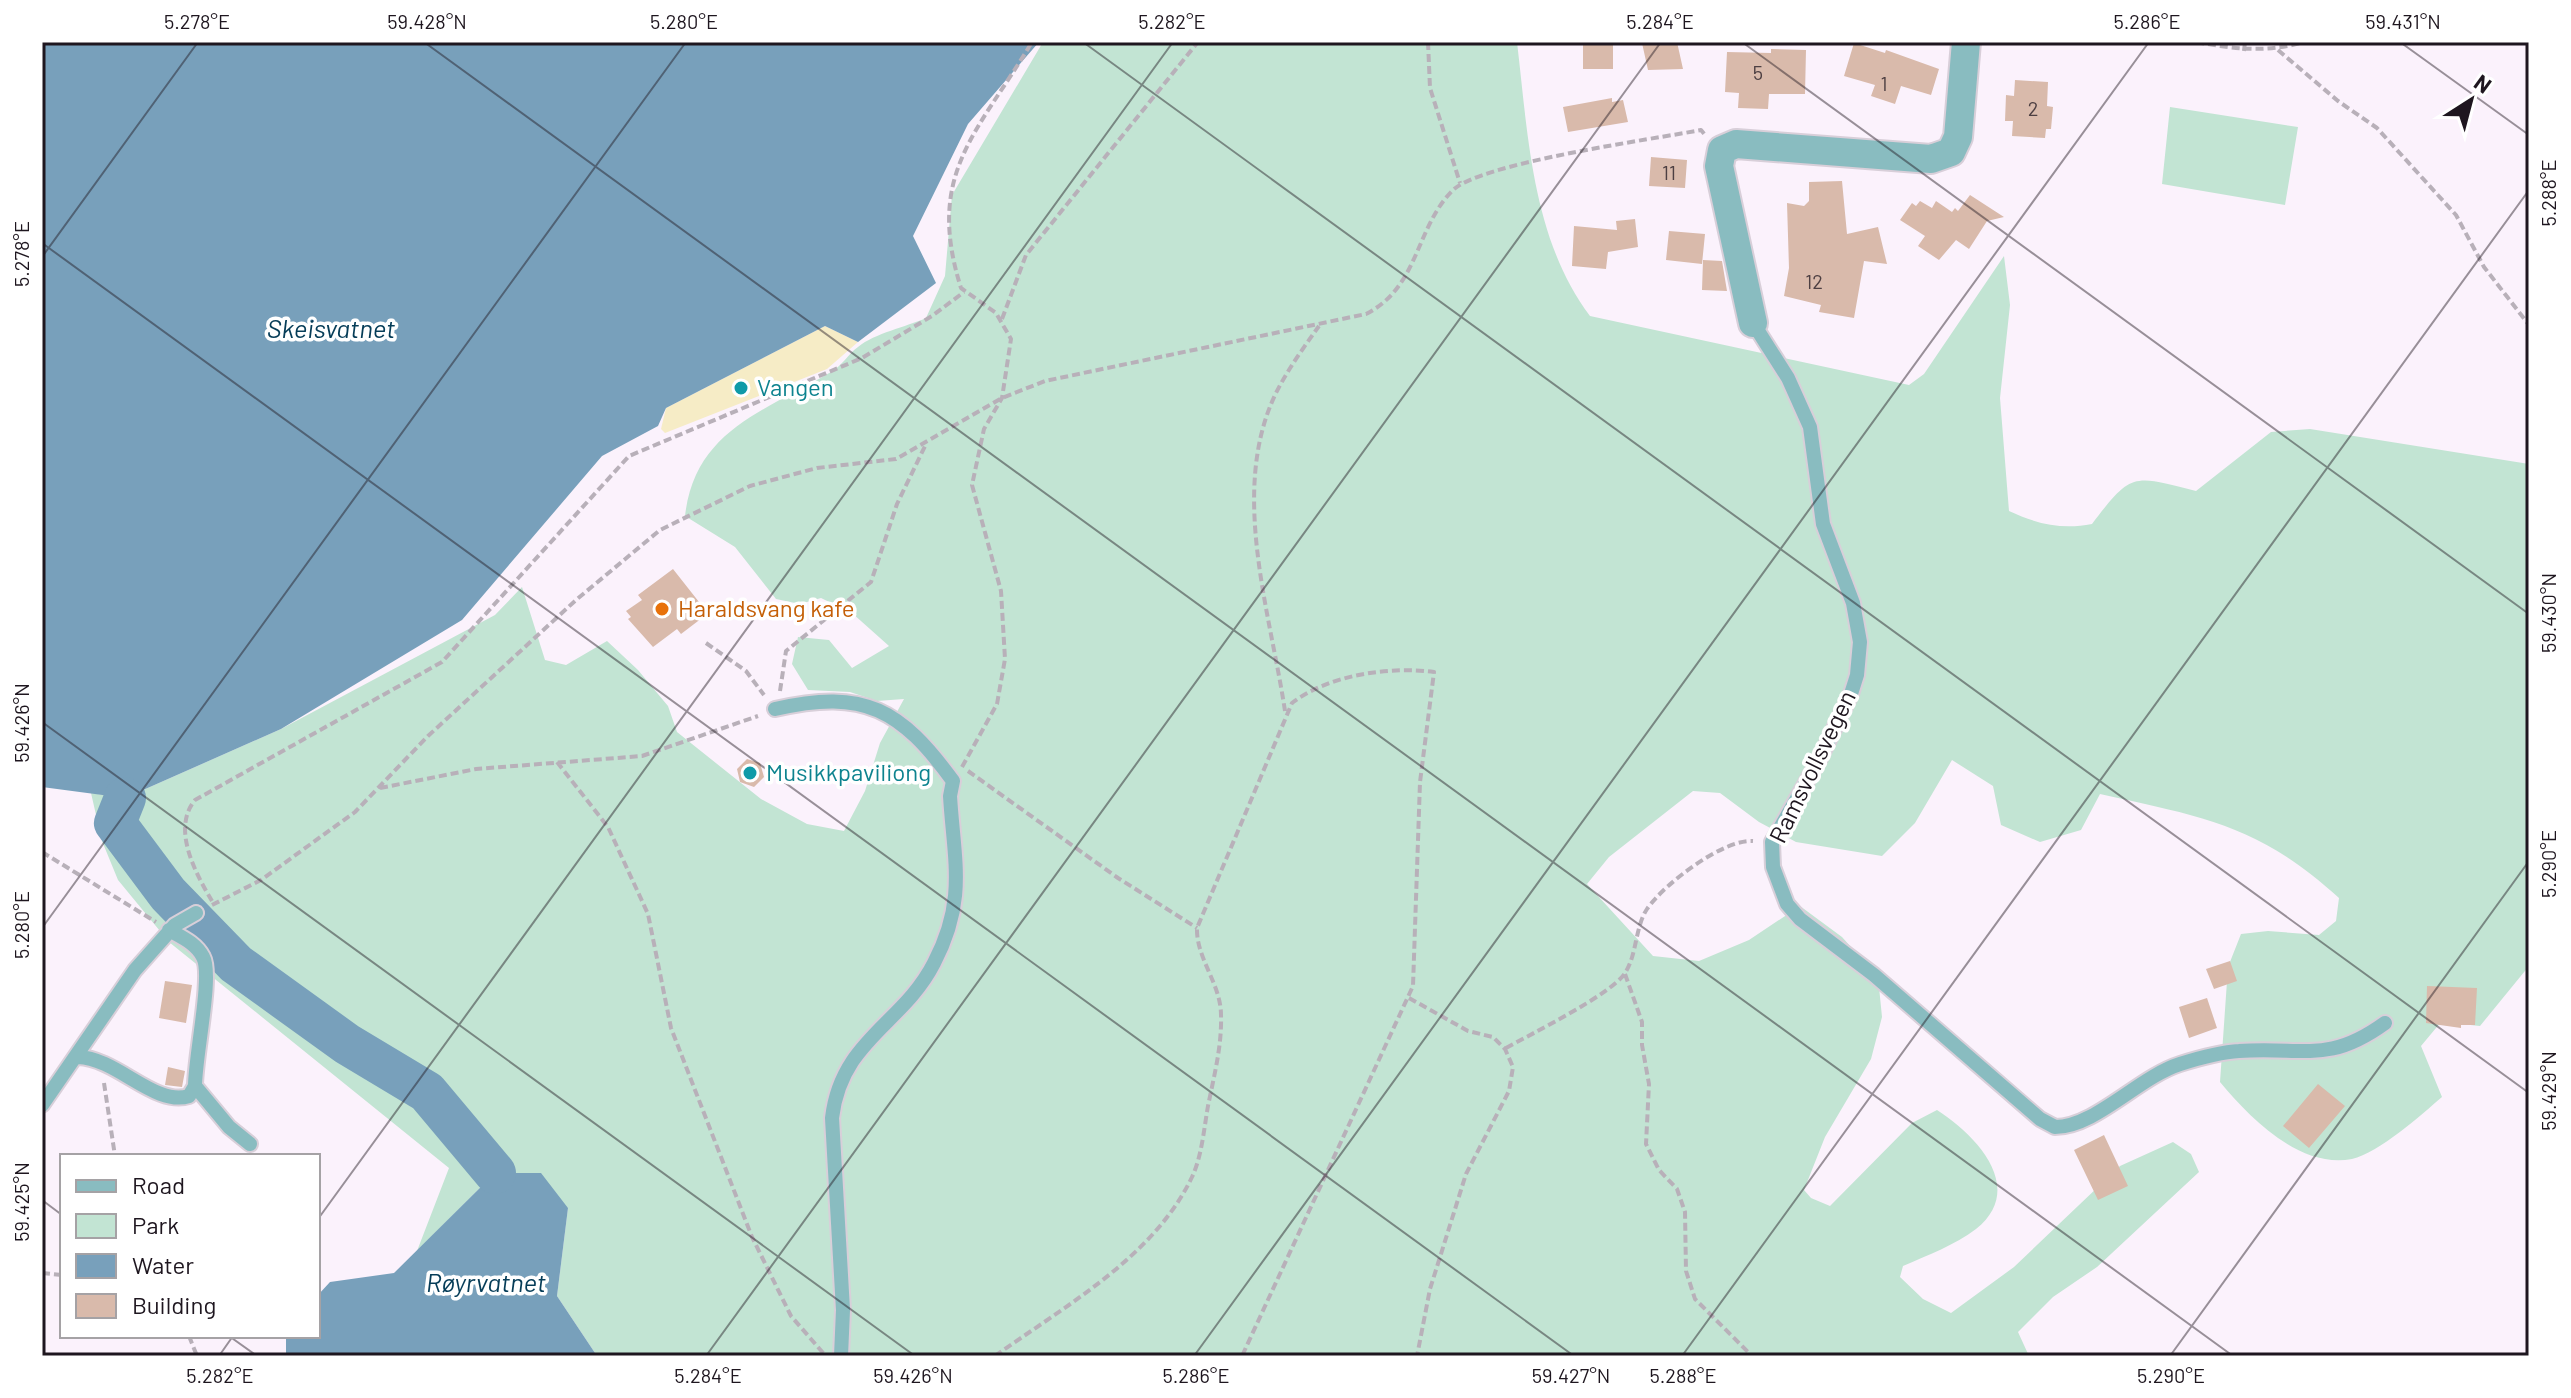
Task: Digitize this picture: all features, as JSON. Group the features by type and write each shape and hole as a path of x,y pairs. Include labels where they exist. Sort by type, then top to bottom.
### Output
{"street":[{"path":"1722,150 1736,144 1931,159 1951,152 1958,137 1966,42"},
{"name":"Ramsvollsvegen","path":"1722,150 1719,166 1753,323"}],"lane":[{"name":"Ramsvollsvegen","path":"1753,323 1788,378 1810,427 1823,524 1853,603 1860,642 1857,675 1851,694 1819,760 1772,842 1773,867 1787,904 1800,919 1849,955 2040,1119 2055,1127 2082,1119 2143,1081 2178,1065 2241,1051 2323,1053 2367,1037 2385,1023"},
{"path":"775,709 811,701 859,704 890,714 916,735 953,781 950,796 958,887 945,940 923,980 866,1039 846,1068 835,1092 832,1118 843,1310 841,1356"},
{"path":"42,1105 78,1057 135,970 175,925 196,913"},
{"path":"78,1057 101,1059 173,1099 189,1096 195,1086 198,1031 208,978 206,966 196,948 175,925"},
{"path":"195,1086 229,1127 250,1144"}],"path":[{"path":"953,781 997,704 1005,659 1001,591 972,485 984,429 1002,398 1011,339 1002,319 987,305 964,292 947,228 953,178 958,163 1032,42"},
{"path":"1002,319 1026,255 1198,42"},
{"path":"1428,42 1430,88 1460,184"},
{"path":"2196,42 2244,51 2278,50 2304,42"},
{"path":"2244,51 2245,42"},
{"path":"2278,50 2338,101 2377,128 2456,215 2484,267 2529,325"},
{"path":"196,913 243,891 355,812 428,736 576,600 660,530 750,486 817,468 885,463 1002,398 1045,381 1366,314 1387,301 1403,283 1451,191 1460,184 1531,161 1701,130 1722,150"},
{"path":"214,904 194,871 185,829 186,813 204,793 442,662 629,456 862,358 932,316 964,292"},
{"path":"1285,714 1256,536 1256,475 1261,438 1275,395 1319,325"},
{"path":"775,709 785,670 786,651 871,582 897,504 927,442"},
{"path":"706,643 746,671 775,709"},
{"path":"995,1356 1103,1281 1154,1231 1192,1178 1219,1052 1222,1018 1217,987 1197,939 1197,928 1285,714 1300,697 1353,677 1382,672 1434,672 1420,782 1417,966 1409,998 1379,1056 1242,1356"},
{"path":"380,788 442,773 642,756 775,709"},
{"path":"557,762 608,827 648,914 671,1028 752,1237 791,1316 825,1356"},
{"path":"962,767 1118,878 1197,928"},
{"path":"1505,1049 1602,993 1625,974 1646,910 1718,851 1747,840 1772,842"},
{"path":"42,852 175,925"},
{"path":"1625,974 1642,1022 1642,1045 1649,1084 1646,1144 1659,1170 1677,1189 1685,1212 1686,1271 1695,1299 1752,1356"},
{"path":"1409,998 1468,1031 1493,1037 1505,1049 1513,1067 1509,1091 1466,1174 1430,1289 1417,1356"},
{"path":"101,1059 115,1154"}],"green space":[{"path":"1043,42 1517,42 1530,149 1544,220 1571,286 1590,316 1909,385 1924,374 2004,256 2010,305 2000,398 2009,511 2040,522 2060,526 2092,524 2116,494 2135,482 2146,480 2196,491 2271,432 2310,429 2529,464 2529,966 2480,1026 2441,1022 2421,1046 2442,1097 2387,1141 2352,1159 2333,1160 2314,1156 2278,1138 2246,1111 2220,1082 2228,967 2241,934 2268,931 2319,935 2336,921 2339,898 2310,873 2255,839 2199,818 2100,794 2081,830 2040,842 2001,825 1993,786 1952,760 1915,823 1882,856 1796,842 1759,822 1720,793 1693,791 1609,857 1587,884 1653,956 1699,961 1749,940 1800,906 1842,937 1878,977 1882,1017 1871,1059 1825,1137 1804,1190 1811,1198 1830,1206 1912,1123 1937,1110 1967,1133 1990,1164 1996,1180 1997,1197 1991,1213 1968,1235 1903,1266 1900,1277 1923,1299 1951,1313 2014,1267 2120,1166 2173,1142 2191,1154 2199,1172 2097,1267 2053,1297 2018,1332 2029,1356 597,1356 557,1296 568,1208 495,1173 417,1251 449,1168 169,942 118,880 102,841 91,793 125,798 281,729 495,615 522,587 545,660 566,665 607,641 638,670 668,706 677,732 761,799 807,824 844,831 865,791 880,743 904,699 877,701 850,692 808,690 792,664 798,637 829,640 852,668 889,646 852,613 821,598 800,604 776,599 735,547 685,516 691,486 718,442 737,426 835,369 865,342 926,318 945,276 952,195"},
{"path":"2170,107 2298,127 2285,205 2162,184"}],"sand":[{"name":"Vangen","path":"825,326 858,342 827,369 665,433 661,429 666,408"}],"water":[{"name":"Skeisvatnet","path":"42,42 1039,42 968,124 913,236 936,283 858,342 825,326 666,408 658,426 602,456 462,620 281,729 125,798 42,787"},
{"name":"Røyrvatnet","path":"495,1173 541,1173 568,1208 557,1296 597,1356 286,1356 286,1338 320,1338 320,1293 330,1282 394,1273"}],"building":[{"path":"1677,42 1683,69 1648,70 1642,43"},
{"path":"1583,43 1613,43 1613,69 1583,69"},
{"path":"1854,43 1885,53 1886,50 1939,69 1931,95 1901,86 1895,104 1871,96 1875,85 1844,76"},
{"path":"1771,49 1806,50 1805,94 1769,94 1768,109 1738,108 1739,93 1725,92 1727,52 1771,53"},
{"path":"2015,80 2048,82 2047,106 2053,107 2051,129 2046,129 2045,138 2012,136 2013,121 2005,121 2006,95 2014,96"},
{"path":"1612,98 1612,102 1623,100 1628,122 1568,132 1563,107"},
{"path":"1651,157 1687,160 1685,188 1649,186"},
{"path":"1842,181 1847,234 1878,227 1887,264 1864,261 1854,318 1819,312 1821,305 1784,296 1789,268 1787,203 1804,206 1809,201 1809,182"},
{"path":"1970,195 2004,217 1987,221 1969,249 1956,240 1939,260 1918,246 1925,236 1900,220 1912,203 1916,206 1920,201 1932,208 1936,201 1952,212 1955,208 1958,211"},
{"path":"1635,219 1638,247 1608,252 1606,269 1572,266 1574,226 1617,230 1616,221"},
{"path":"1669,231 1705,234 1702,264 1666,260"},
{"path":"1703,260 1722,261 1727,291 1702,290"},
{"name":"Haraldsvang kafe","path":"673,569 699,602 693,607 702,618 681,634 677,629 653,647 628,619 631,617 626,611 642,600 638,595"},
{"name":"Musikkpaviliong","path":"747,759 760,763 764,777 754,787 740,782 737,769"},
{"path":"2230,961 2237,981 2214,989 2206,969"},
{"path":"165,981 192,985 186,1023 159,1018"},
{"path":"2427,986 2477,988 2475,1025 2461,1025 2461,1028 2426,1023"},
{"path":"2207,998 2217,1028 2189,1038 2179,1007"},
{"path":"168,1067 185,1071 182,1087 165,1085"},
{"path":"2318,1084 2345,1106 2309,1148 2283,1126"},
{"path":"2104,1135 2128,1186 2098,1200 2074,1150"}],"waterway":[{"path":"125,798 115,823 168,894 236,964 347,1044 427,1092 495,1173"}],"place":[{"name":"Vangen","path":"741,388"},
{"name":"Haraldsvang kafe","path":"662,609"},
{"name":"Musikkpaviliong","path":"750,773"}]}
